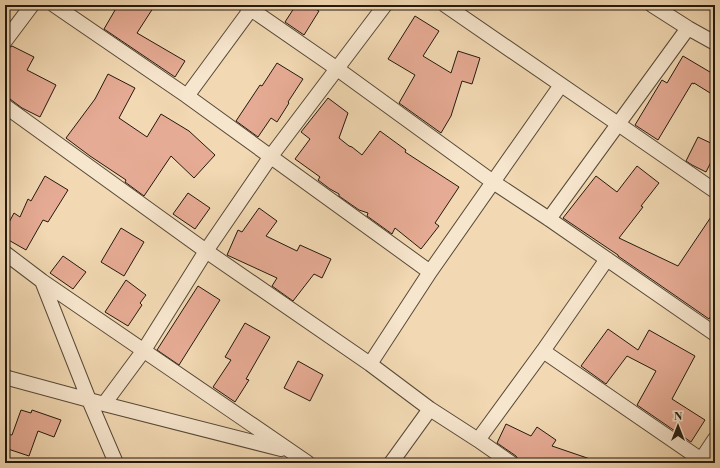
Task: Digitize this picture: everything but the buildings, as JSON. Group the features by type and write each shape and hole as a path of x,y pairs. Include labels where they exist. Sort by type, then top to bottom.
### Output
{"street":[{"path":"5,41 32,5"},
{"path":"54,5 187,96 430,272"},
{"path":"104,404 144,350 206,251 271,156 385,5"},
{"path":"445,5 715,191"},
{"path":"652,5 715,43"},
{"path":"187,96 248,7 336,68 493,182 715,334"},
{"path":"549,219 688,28"},
{"path":"370,364 430,272 561,85"},
{"path":"5,106 206,251 370,364 430,409 511,463"},
{"path":"5,120 34,127"},
{"path":"5,253 42,281 308,463"},
{"path":"478,440 543,351 607,259"},
{"path":"42,281 89,400 116,463"},
{"path":"543,351 702,462 715,439"},
{"path":"5,376 104,404 290,451"},
{"path":"391,463 430,409"}]}
